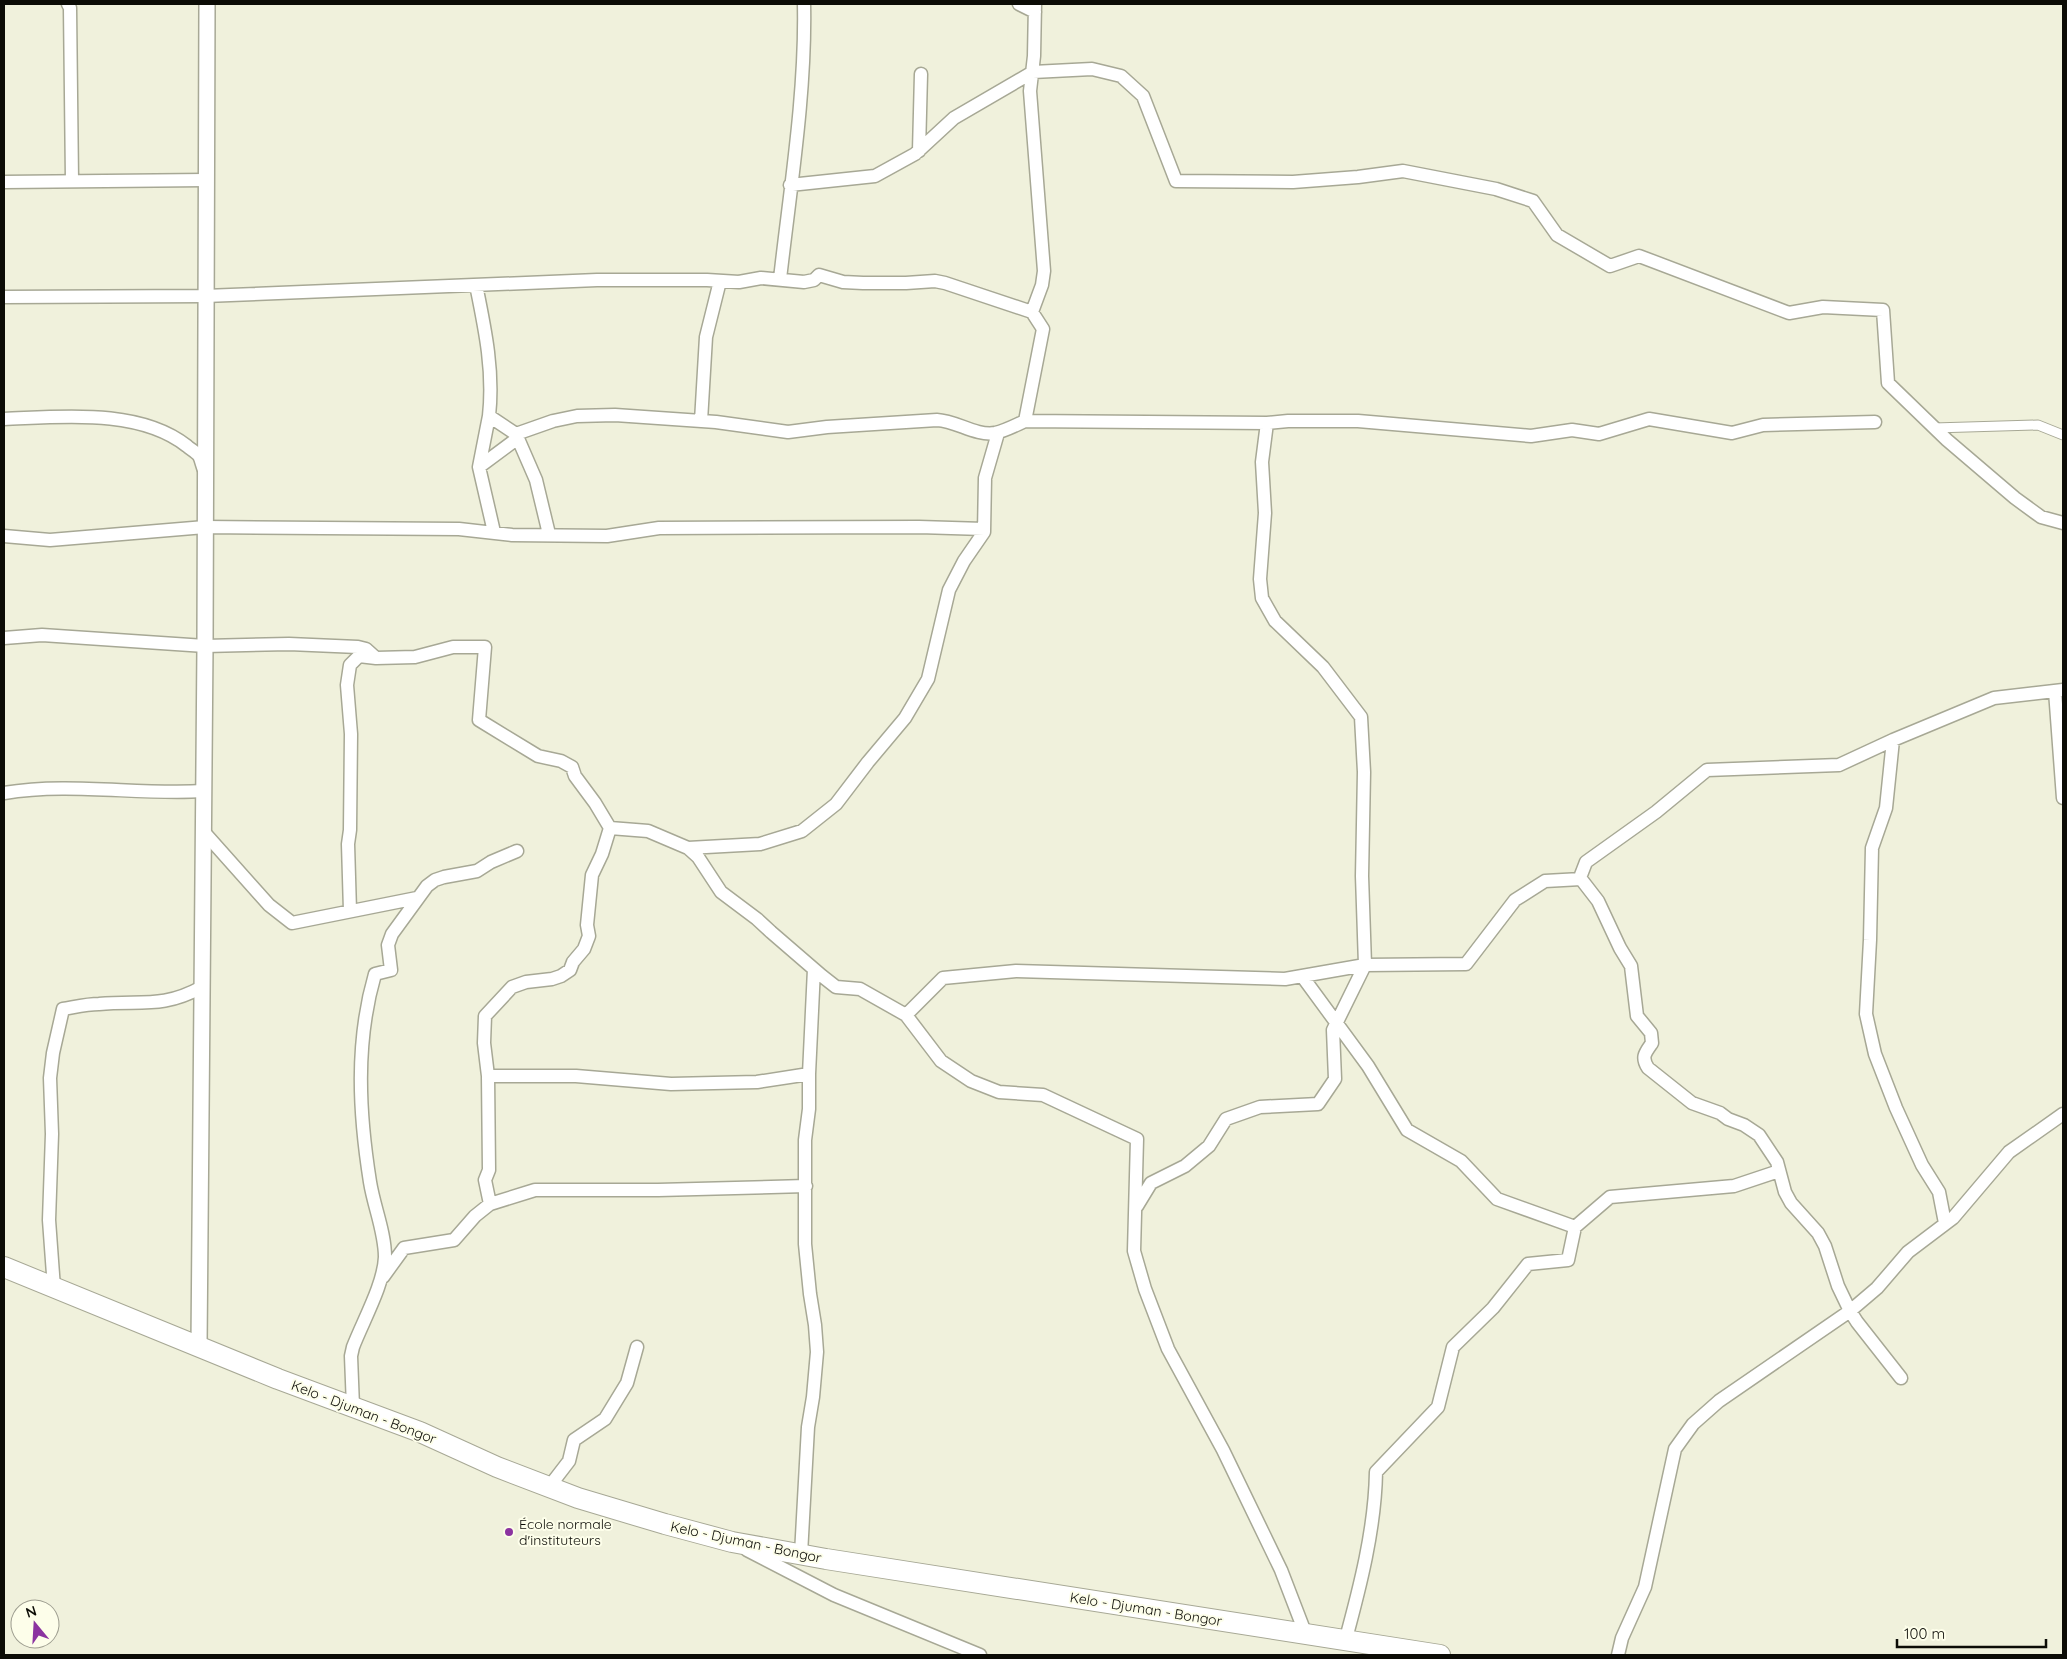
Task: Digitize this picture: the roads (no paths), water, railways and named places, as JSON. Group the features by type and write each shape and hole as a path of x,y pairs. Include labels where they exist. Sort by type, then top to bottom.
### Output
{"highway":[{"name":"Kelo - Djuman - Bongor","path":"4,1267 199,1346 420,1432 497,1467 578,1498 665,1524 732,1542 801,1554 1306,1634 1345,1642 1440,1655"}],"street":[{"path":"68,4 70,8 72,181"},
{"path":"199,1346 205,646 206,4"},
{"path":"780,279 798,111 804,4"},
{"path":"1018,4 1035,8 1033,72 1030,91 1044,271 1042,285 1032,312"},
{"path":"790,185 875,176 919,151 954,118 1033,72 1092,69 1121,76 1143,96 1176,181 1293,182 1403,171 1496,190 1533,201 1557,235 1610,266 1639,256 1789,313 1823,307 1883,310 1888,383 1934,428 2041,518 2063,523"},
{"path":"919,151 921,74"},
{"path":"4,182 206,180"},
{"path":"4,298 205,296 655,279 738,282 760,278 804,282 814,280 819,275 844,282 863,283 935,281 1032,312 1043,329 1025,421"},
{"path":"701,421 706,337 720,281"},
{"path":"476,285 491,363 489,416 480,467 494,532"},
{"path":"480,467 517,436 553,420 577,416 615,415 701,421 788,432 827,427 946,420 983,433 998,433 1025,421 1268,423 1358,420 1531,436 1572,430 1599,434 1649,419 1732,433 1763,425 1875,422"},
{"path":"489,416 517,436 536,480 549,534"},
{"path":"4,419 52,417 108,418 144,424 168,433 185,444 199,456 205,473"},
{"path":"1135,1208 1151,1183 1185,1166 1208,1146 1226,1119 1260,1108 1318,1104 1335,1079 1333,1030 1365,965 1362,876 1364,772 1361,717 1323,667 1275,621 1262,598 1260,579 1265,513 1262,462 1268,423"},
{"path":"1934,428 2038,426 2063,435"},
{"path":"688,848 760,844 802,831 836,804 905,718 928,679 949,590 964,562 984,532 985,478 998,433"},
{"path":"4,536 36,540 59,540 205,527 459,529 512,535 607,536 659,528 919,527 984,529"},
{"path":"4,638 42,635 205,646 288,644 358,647 366,649 376,658"},
{"path":"350,911 348,844 350,830 351,734 347,685 350,665 359,656 376,658 415,657 453,647 485,647 480,720 538,756 561,761 572,767 575,776 595,803 610,828 602,854 592,875 587,925 589,936 584,949 566,974 552,979 526,982 512,987 485,1016 489,1170 485,1180 490,1204"},
{"path":"1580,875 1586,862 1656,812 1707,770 1839,765 1893,740 1994,698 2059,690 2063,798"},
{"path":"1893,740 1886,808 1872,848 1866,1014 1875,1054 1918,1157 1939,1192 1945,1224"},
{"path":"4,793 59,788 149,790 185,793 204,791"},
{"path":"610,828 648,832 688,848 698,857 721,892 758,919 814,969 836,987 860,989 906,1015 941,1061 971,1081 999,1092 1044,1095 1137,1139 1134,1251 1145,1289 1168,1349 1223,1450 1281,1570 1306,1634"},
{"path":"203,831 269,905 292,923 417,898"},
{"path":"353,1407 351,1356 353,1346 379,1283 385,1259 372,1195 362,1119 360,1084 366,1023 375,974 390,970 388,945 392,934 417,898 435,880 477,871 491,862 517,851"},
{"path":"906,1015 943,978 1016,971 1275,979 1365,965 1466,964 1515,900 1545,881 1581,879 1598,901 1620,948 1631,966 1637,1016 1651,1033 1652,1043 1644,1054 1643,1060 1648,1068 1692,1103 1720,1113 1759,1135 1777,1162 1785,1192 1791,1203 1818,1233 1825,1246 1838,1286 1857,1322 1901,1378"},
{"path":"801,1554 808,1427 813,1398 816,1352 815,1325 805,1244 805,1140 809,1109 814,969"},
{"path":"1302,976 1368,1066 1407,1130 1461,1161 1497,1199 1575,1227"},
{"path":"54,1288 49,1220 52,1134 50,1078 53,1053 64,1009 98,1004 154,1004 190,994 202,987"},
{"path":"488,1076 576,1076 671,1084 757,1082 809,1074"},
{"path":"1618,1655 1622,1638 1645,1587 1676,1449 1693,1424 1719,1401 1850,1310 1877,1288 1908,1252 1953,1218 2009,1152 2063,1114"},
{"path":"1345,1642 1356,1601 1376,1499 1376,1472 1438,1407 1453,1347 1493,1308 1528,1264 1568,1260 1575,1227 1610,1197 1734,1186 1779,1171"},
{"path":"379,1283 404,1248 454,1240 475,1216 490,1204 535,1190 806,1186"},
{"path":"549,1487 569,1461 574,1440 605,1419 627,1382 637,1347"},
{"path":"732,1542 834,1595 980,1655"}],"place":[{"name":"École normale d'instituteurs","path":"509,1532"}]}
